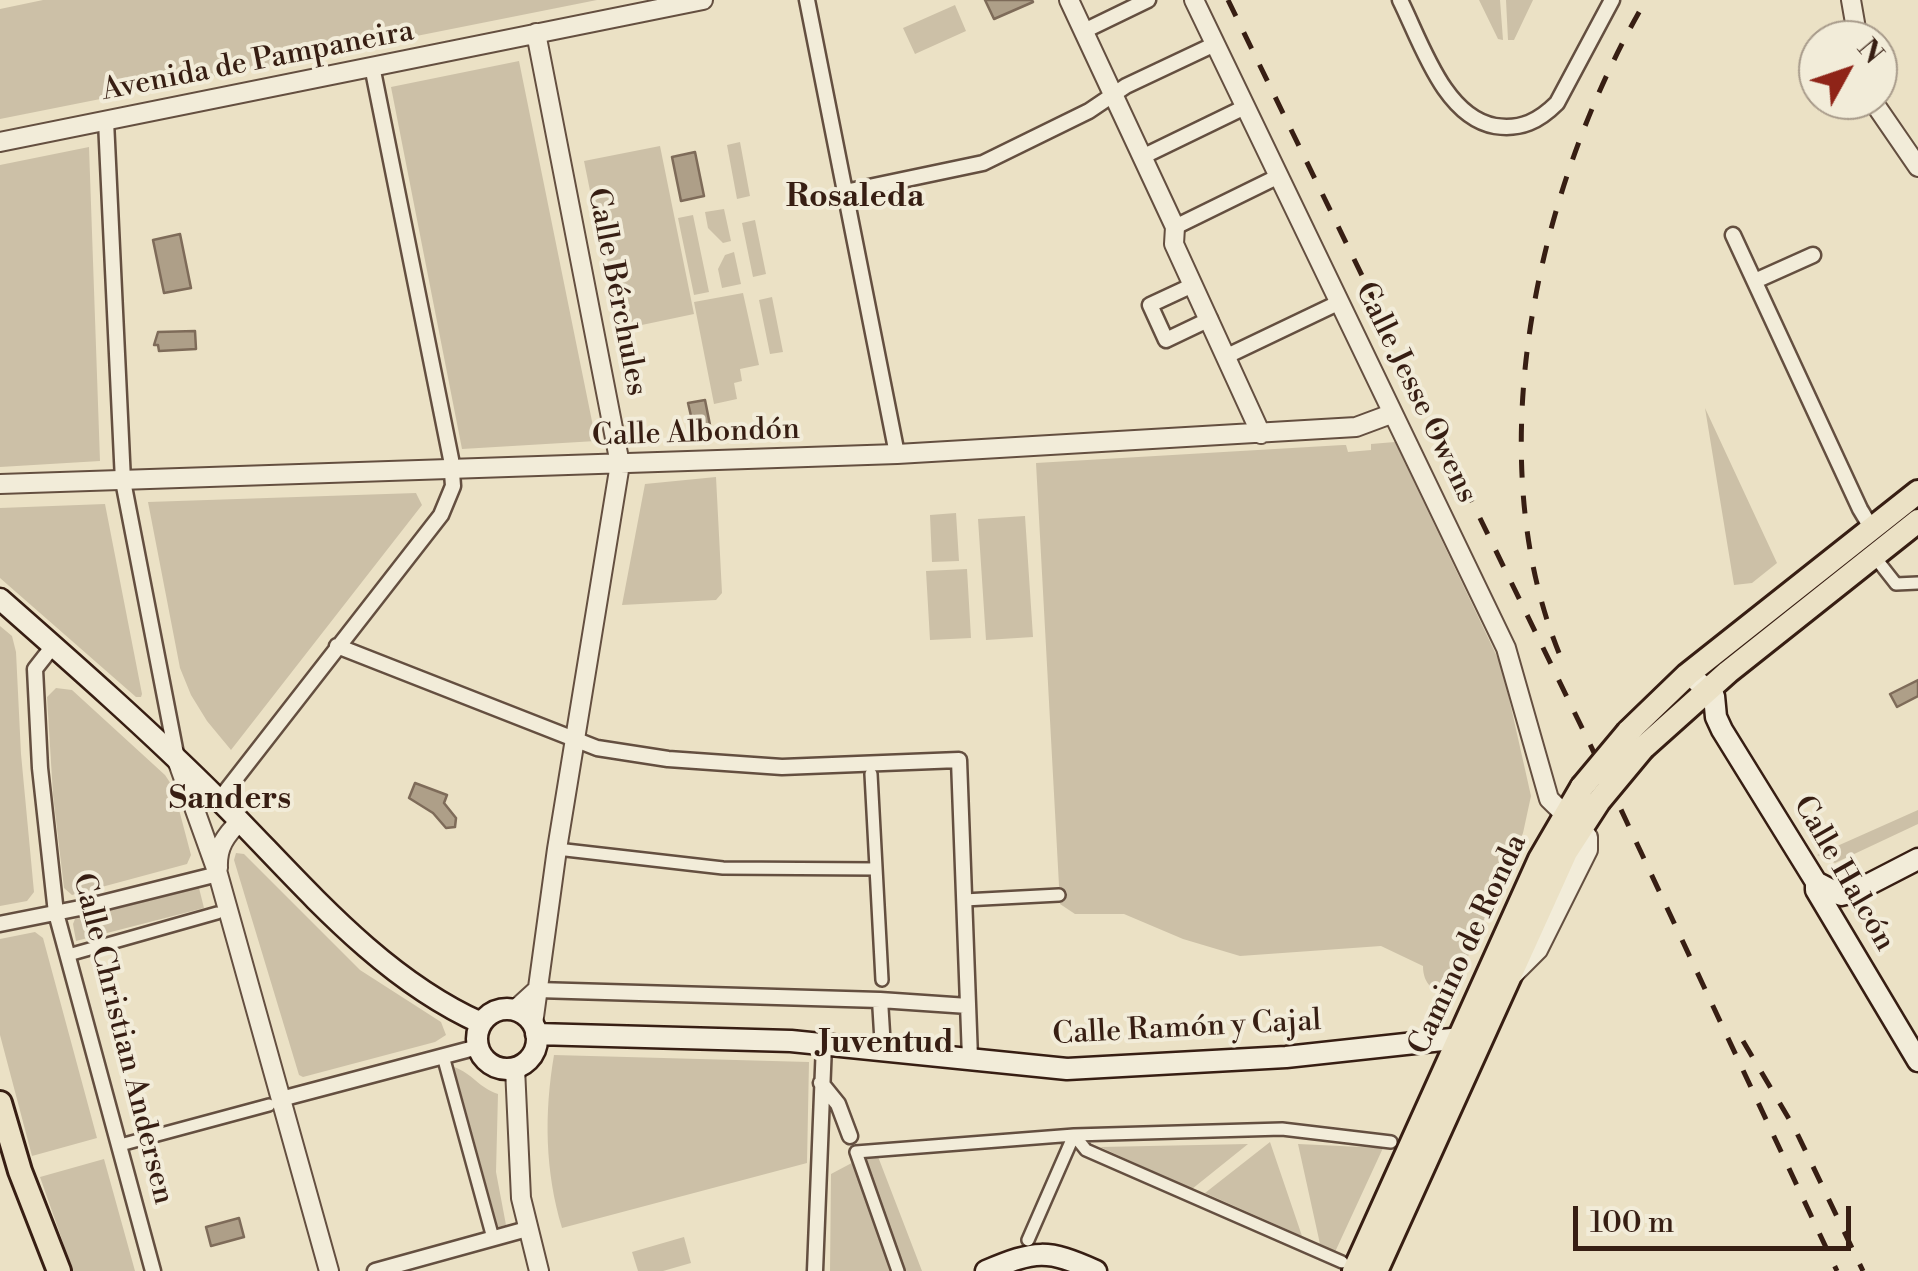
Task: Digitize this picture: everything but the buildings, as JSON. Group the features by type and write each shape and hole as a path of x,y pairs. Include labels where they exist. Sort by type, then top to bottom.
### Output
{"main road":[{"name":"Camino de Ronda","path":"1376,1271 1540,859 1687,675 1918,492"},
{"name":"Camino de Ronda","path":"1636,740 1701,695 1918,521"},
{"path":"0,600 177,760 370,952 481,1023"},
{"path":"1687,675 1701,695"},
{"name":"Calle Halcón","path":"1701,695 1703,714 1716,717 1918,1061"},
{"name":"Camino de Ronda","path":"1348,1266 1470,1037 1506,982 1566,852 1572,822"},
{"path":"1816,882 1841,896 1918,859"},
{"path":"1834,918 1841,896"},
{"path":"515,1010 535,1029 530,1058 515,1068 503,1069 492,1065 478,1046 481,1023 496,1011 515,1010"},
{"name":"Calle Ramón y Cajal","path":"535,1029 824,1044 1067,1069 1286,1057 1470,1037"},
{"path":"0,1104 20,1172 59,1271"},
{"path":"986,1271 1025,1248 1054,1253 1096,1271"}],"street":[{"name":"Avenida de Pampaneira","path":"0,142 703,0"},
{"path":"807,0 897,454"},
{"path":"1070,0 1174,226 1174,244 1261,434"},
{"path":"1084,31 1148,0"},
{"name":"Calle Jesse Owens","path":"1194,0 1506,648 1548,798 1572,822"},
{"path":"1400,0 1460,110 1479,123 1517,126 1528,125 1545,115 1564,92 1612,0"},
{"name":"Calle Bérchules","path":"535,1029 557,849 620,464 536,34"},
{"path":"845,192 983,163 1216,44"},
{"path":"197,818 219,800 440,515 453,486 372,66"},
{"path":"1142,157 1246,107"},
{"path":"106,120 123,481 177,760 218,874 275,1102 329,1271"},
{"path":"1886,120 1918,167"},
{"path":"1174,226 1279,176"},
{"path":"1733,234 1872,528"},
{"path":"1755,282 1814,255"},
{"path":"1194,284 1150,305 1166,340 1210,320"},
{"path":"1227,356 1340,302"},
{"name":"Calle Albondón","path":"0,484 897,454 1356,428 1391,414"},
{"path":"1874,556 1896,584 1918,583"},
{"name":"Calle Christian Andersen","path":"54,646 35,669 40,768 56,914 154,1271"},
{"path":"336,646 597,748 728,764 868,766 958,760 970,1058"},
{"path":"872,774 882,980"},
{"path":"218,874 217,854 222,842 240,822"},
{"path":"557,849 723,868 876,869"},
{"path":"0,924 218,874"},
{"path":"964,900 1059,895"},
{"path":"72,954 217,912"},
{"path":"515,1010 537,990 968,1006"},
{"path":"880,1000 883,1049"},
{"path":"814,1271 824,1044"},
{"path":"124,1144 478,1046"},
{"path":"443,1056 493,1238"},
{"path":"515,1068 518,1150 527,1229 539,1271"},
{"path":"820,1134 850,1136 838,1104 821,1084"},
{"path":"898,1271 856,1152 1074,1135 1282,1129 1391,1142"},
{"path":"1074,1135 1086,1150 1348,1266"},
{"path":"1025,1248 1074,1135"},
{"path":"375,1271 527,1229"}],"shaded area":[{"path":"43,0 597,0 0,119 0,9"},
{"path":"985,0 1032,0 1033,2 994,19"},
{"path":"1479,0 1500,0 1503,40 1498,39"},
{"path":"1506,0 1533,0 1514,40 1508,40"},
{"path":"955,5 966,31 915,54 903,28"},
{"path":"519,61 596,441 462,449 391,87"},
{"path":"740,142 750,196 737,199 727,145"},
{"path":"660,146 694,314 618,330 584,161"},
{"path":"89,147 100,461 0,467 0,165"},
{"path":"695,152 704,196 681,201 672,157"},
{"path":"724,209 731,241 723,243 708,228 705,212"},
{"path":"693,215 709,292 694,295 678,218"},
{"path":"755,220 766,274 753,277 742,223"},
{"path":"180,234 191,288 164,293 153,240"},
{"path":"734,252 741,284 722,288 718,269 725,255"},
{"path":"743,293 759,365 740,369 742,381 734,383 737,399 714,404 694,302"},
{"path":"772,297 783,352 770,354 759,300"},
{"path":"195,331 196,349 159,351 158,345 154,345 158,332"},
{"path":"705,400 710,425 694,429 688,403"},
{"path":"1705,408 1777,563 1752,583 1734,585"},
{"path":"1395,442 1502,667 1531,796 1523,833 1449,999 1427,982 1423,966 1381,946 1240,956 1183,939 1124,914 1075,914 1060,904 1036,463 1343,445 1348,452 1371,450 1371,444"},
{"path":"716,477 722,593 716,600 622,605 645,484"},
{"path":"416,493 422,505 231,750 207,721 180,668 148,502"},
{"path":"105,504 141,697 136,697 0,578 0,508"},
{"path":"956,513 959,561 932,562 930,515"},
{"path":"1025,516 1033,637 986,640 978,519"},
{"path":"967,569 971,638 930,640 926,571"},
{"path":"0,626 12,636 16,652 34,892 27,901 0,906"},
{"path":"1918,680 1918,696 1897,707 1890,694"},
{"path":"56,688 72,690 165,775 173,787 191,855 187,864 72,895 64,888 47,697"},
{"path":"415,783 447,795 444,803 456,818 455,827 446,828 433,813 409,798"},
{"path":"1918,810 1918,824 1835,863 1817,855"},
{"path":"236,853 244,854 360,970 441,1022 446,1035 435,1042 299,1075 234,860"},
{"path":"199,888 204,908 76,941 75,919"},
{"path":"35,932 43,938 97,1138 32,1156 0,1035 0,939"},
{"path":"554,1055 809,1062 807,1163 562,1228 548,1142"},
{"path":"454,1067 498,1094 496,1172 506,1225 498,1227"},
{"path":"1270,1142 1302,1236 1205,1193"},
{"path":"1248,1144 1192,1189 1100,1147"},
{"path":"1298,1144 1383,1148 1335,1252 1320,1244"},
{"path":"877,1154 922,1271 830,1271 831,1174"},
{"path":"104,1159 135,1271 73,1271 40,1177"},
{"path":"239,1218 244,1237 211,1246 206,1227"},
{"path":"684,1237 691,1263 663,1271 638,1271 632,1252"}],"railway":[{"path":"1228,0 1602,769 1837,1271"},
{"path":"1559,653 1535,574 1523,491 1522,405 1532,319 1550,234 1576,151 1608,72 1646,0"},
{"path":"1743,1041 1795,1129 1863,1271"}],"district":[{"name":"Rosaleda","path":"855,198"},
{"name":"Sanders","path":"230,800"},
{"name":"Juventud","path":"886,1044"}]}
